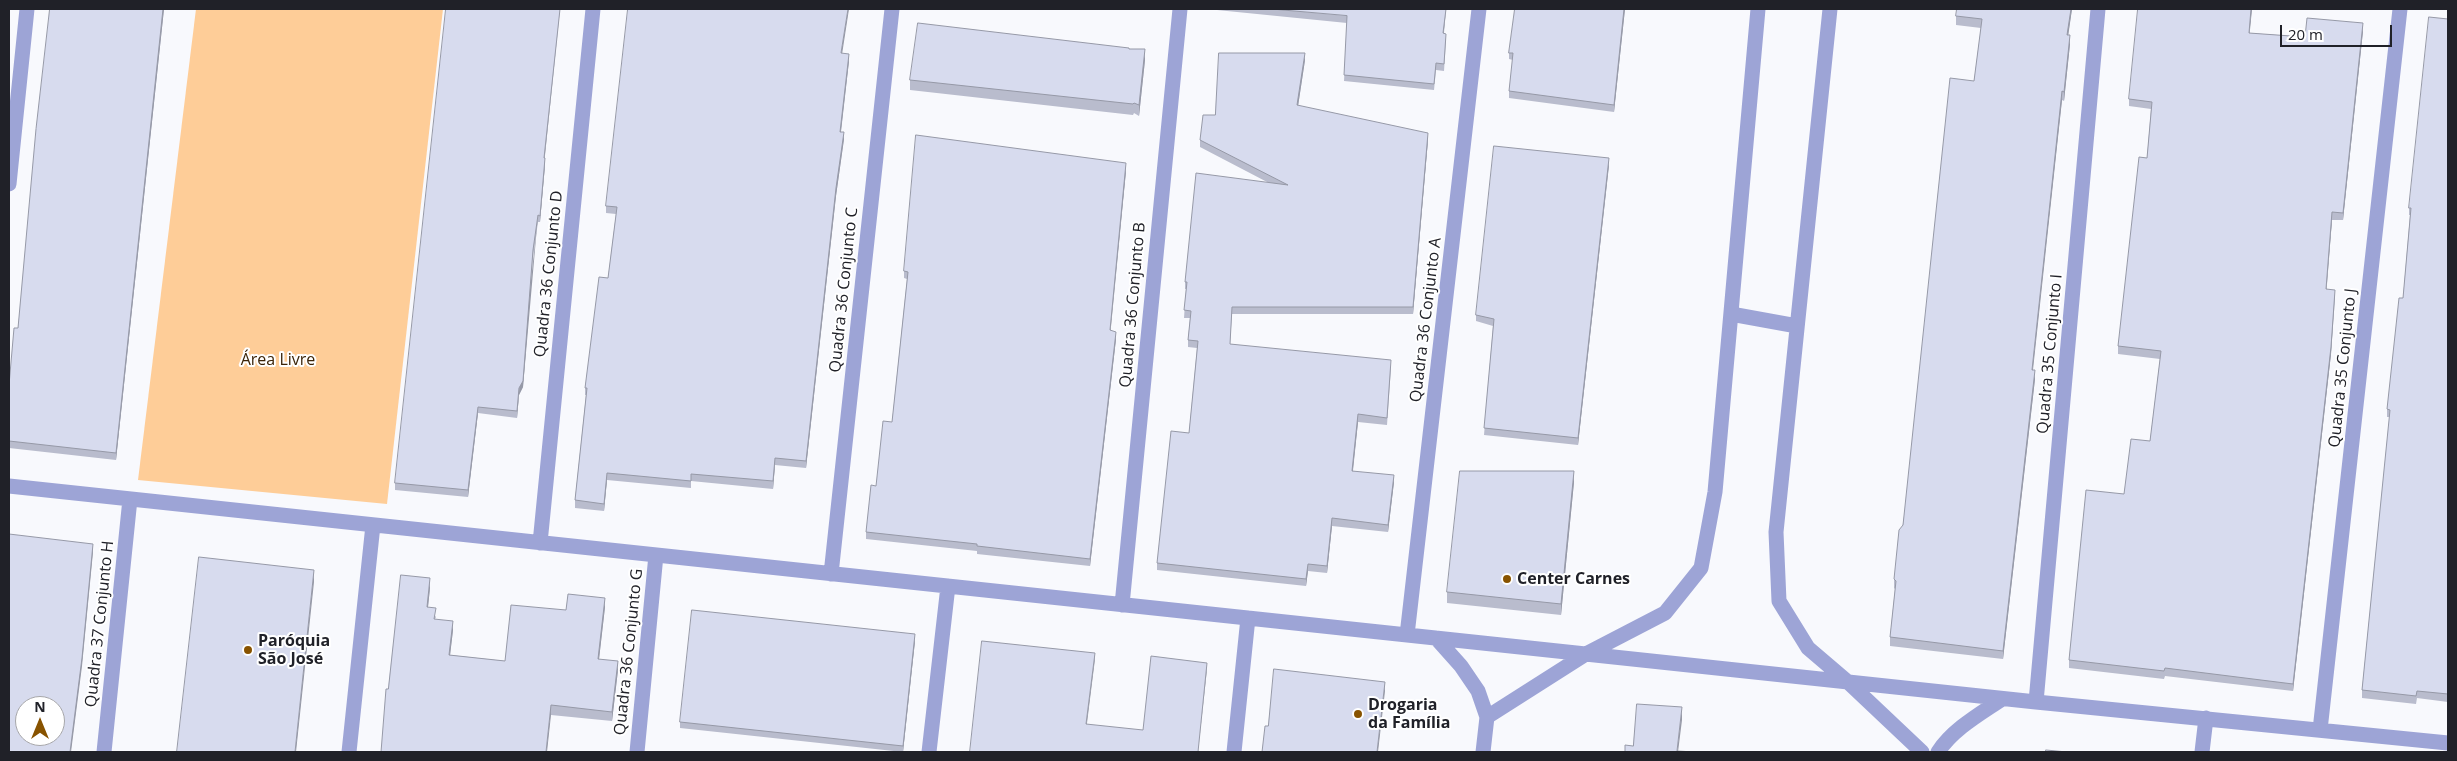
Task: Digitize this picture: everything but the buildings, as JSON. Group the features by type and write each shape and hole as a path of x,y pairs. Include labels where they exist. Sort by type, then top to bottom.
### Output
{"street":[{"path":"9,184 27,9"},
{"name":"Quadra 36 Conjunto D","path":"540,543 593,9"},
{"name":"Quadra 36 Conjunto C","path":"831,574 892,9"},
{"name":"Quadra 36 Conjunto B","path":"1122,605 1180,9"},
{"name":"Quadra 36 Conjunto A","path":"1407,635 1479,9"},
{"path":"1487,717 1586,654 1665,613 1701,568 1715,492 1758,9"},
{"path":"1830,9 1776,532 1779,601 1808,648 1849,682 1922,752"},
{"name":"Quadra 35 Conjunto I","path":"2036,702 2098,9"},
{"name":"Quadra 35 Conjunto J","path":"2320,730 2400,9"},
{"path":"1731,314 1797,326"},
{"path":"9,486 2002,699 2448,743"},
{"name":"Quadra 37 Conjunto H","path":"104,752 130,499"},
{"path":"349,752 374,525"},
{"name":"Quadra 36 Conjunto G","path":"637,752 656,555"},
{"path":"930,752 948,586"},
{"path":"1234,752 1248,618"},
{"path":"1436,638 1461,666 1478,691 1487,717 1483,752"},
{"path":"1938,752 1966,724 2002,699"},
{"path":"2202,752 2206,718"}],"green space":[{"name":"Área Livre","path":"196,9 443,9 387,504 138,480"}],"place":[{"name":"Center Carnes","path":"1507,579"},
{"name":"Paróquia São José","path":"248,650"},
{"name":"Drogaria da Família","path":"1358,714"}]}
